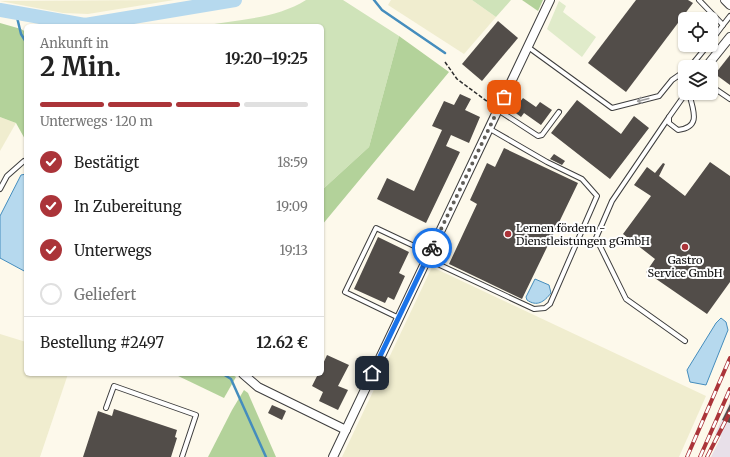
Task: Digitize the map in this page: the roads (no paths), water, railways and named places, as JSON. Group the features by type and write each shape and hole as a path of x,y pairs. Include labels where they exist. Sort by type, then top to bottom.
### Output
{"street":[{"path":"333,457 550,0"},
{"path":"725,0 730,5"},
{"path":"712,60 730,37"},
{"path":"245,376 258,387 346,430"}],"lane":[{"path":"699,0 723,25"},
{"path":"718,32 730,16"},
{"path":"528,47 612,108 659,96 672,80 678,76"},
{"path":"696,60 702,52"},
{"path":"718,91 730,99"},
{"path":"682,100 612,201 596,238 626,299 684,341"},
{"path":"669,117 669,123 678,130 687,129 695,119 689,100"},
{"path":"498,110 538,136 542,135 559,112"},
{"path":"399,318 345,292 376,228 534,309 545,308 550,304 597,196 582,179 547,162 490,128"},
{"path":"0,189 7,176 24,161"},
{"path":"106,408 114,386 196,415 182,457"}],"water":[{"path":"24,174 24,271 0,258 0,216 21,175"},
{"path":"535,279 549,285 551,293 546,299 537,303 527,300 526,297"},
{"path":"721,318 726,322 728,330 706,385 690,382 687,370 716,323"}],"waterway":[{"path":"91,24 235,0"},
{"path":"374,0 382,10 445,53"},
{"path":"0,10 79,24"},
{"path":"16,13 21,34 24,39"},
{"path":"226,376 231,379 266,457"}],"railway":[{"path":"687,457 730,358"},
{"path":"700,457 730,389"},
{"path":"707,457 730,412"}],"place":[{"name":"Lernen fördern - Dienstleistungen gGmbH","path":"508,234"},
{"name":"Gastro Service GmbH","path":"685,247"}]}
